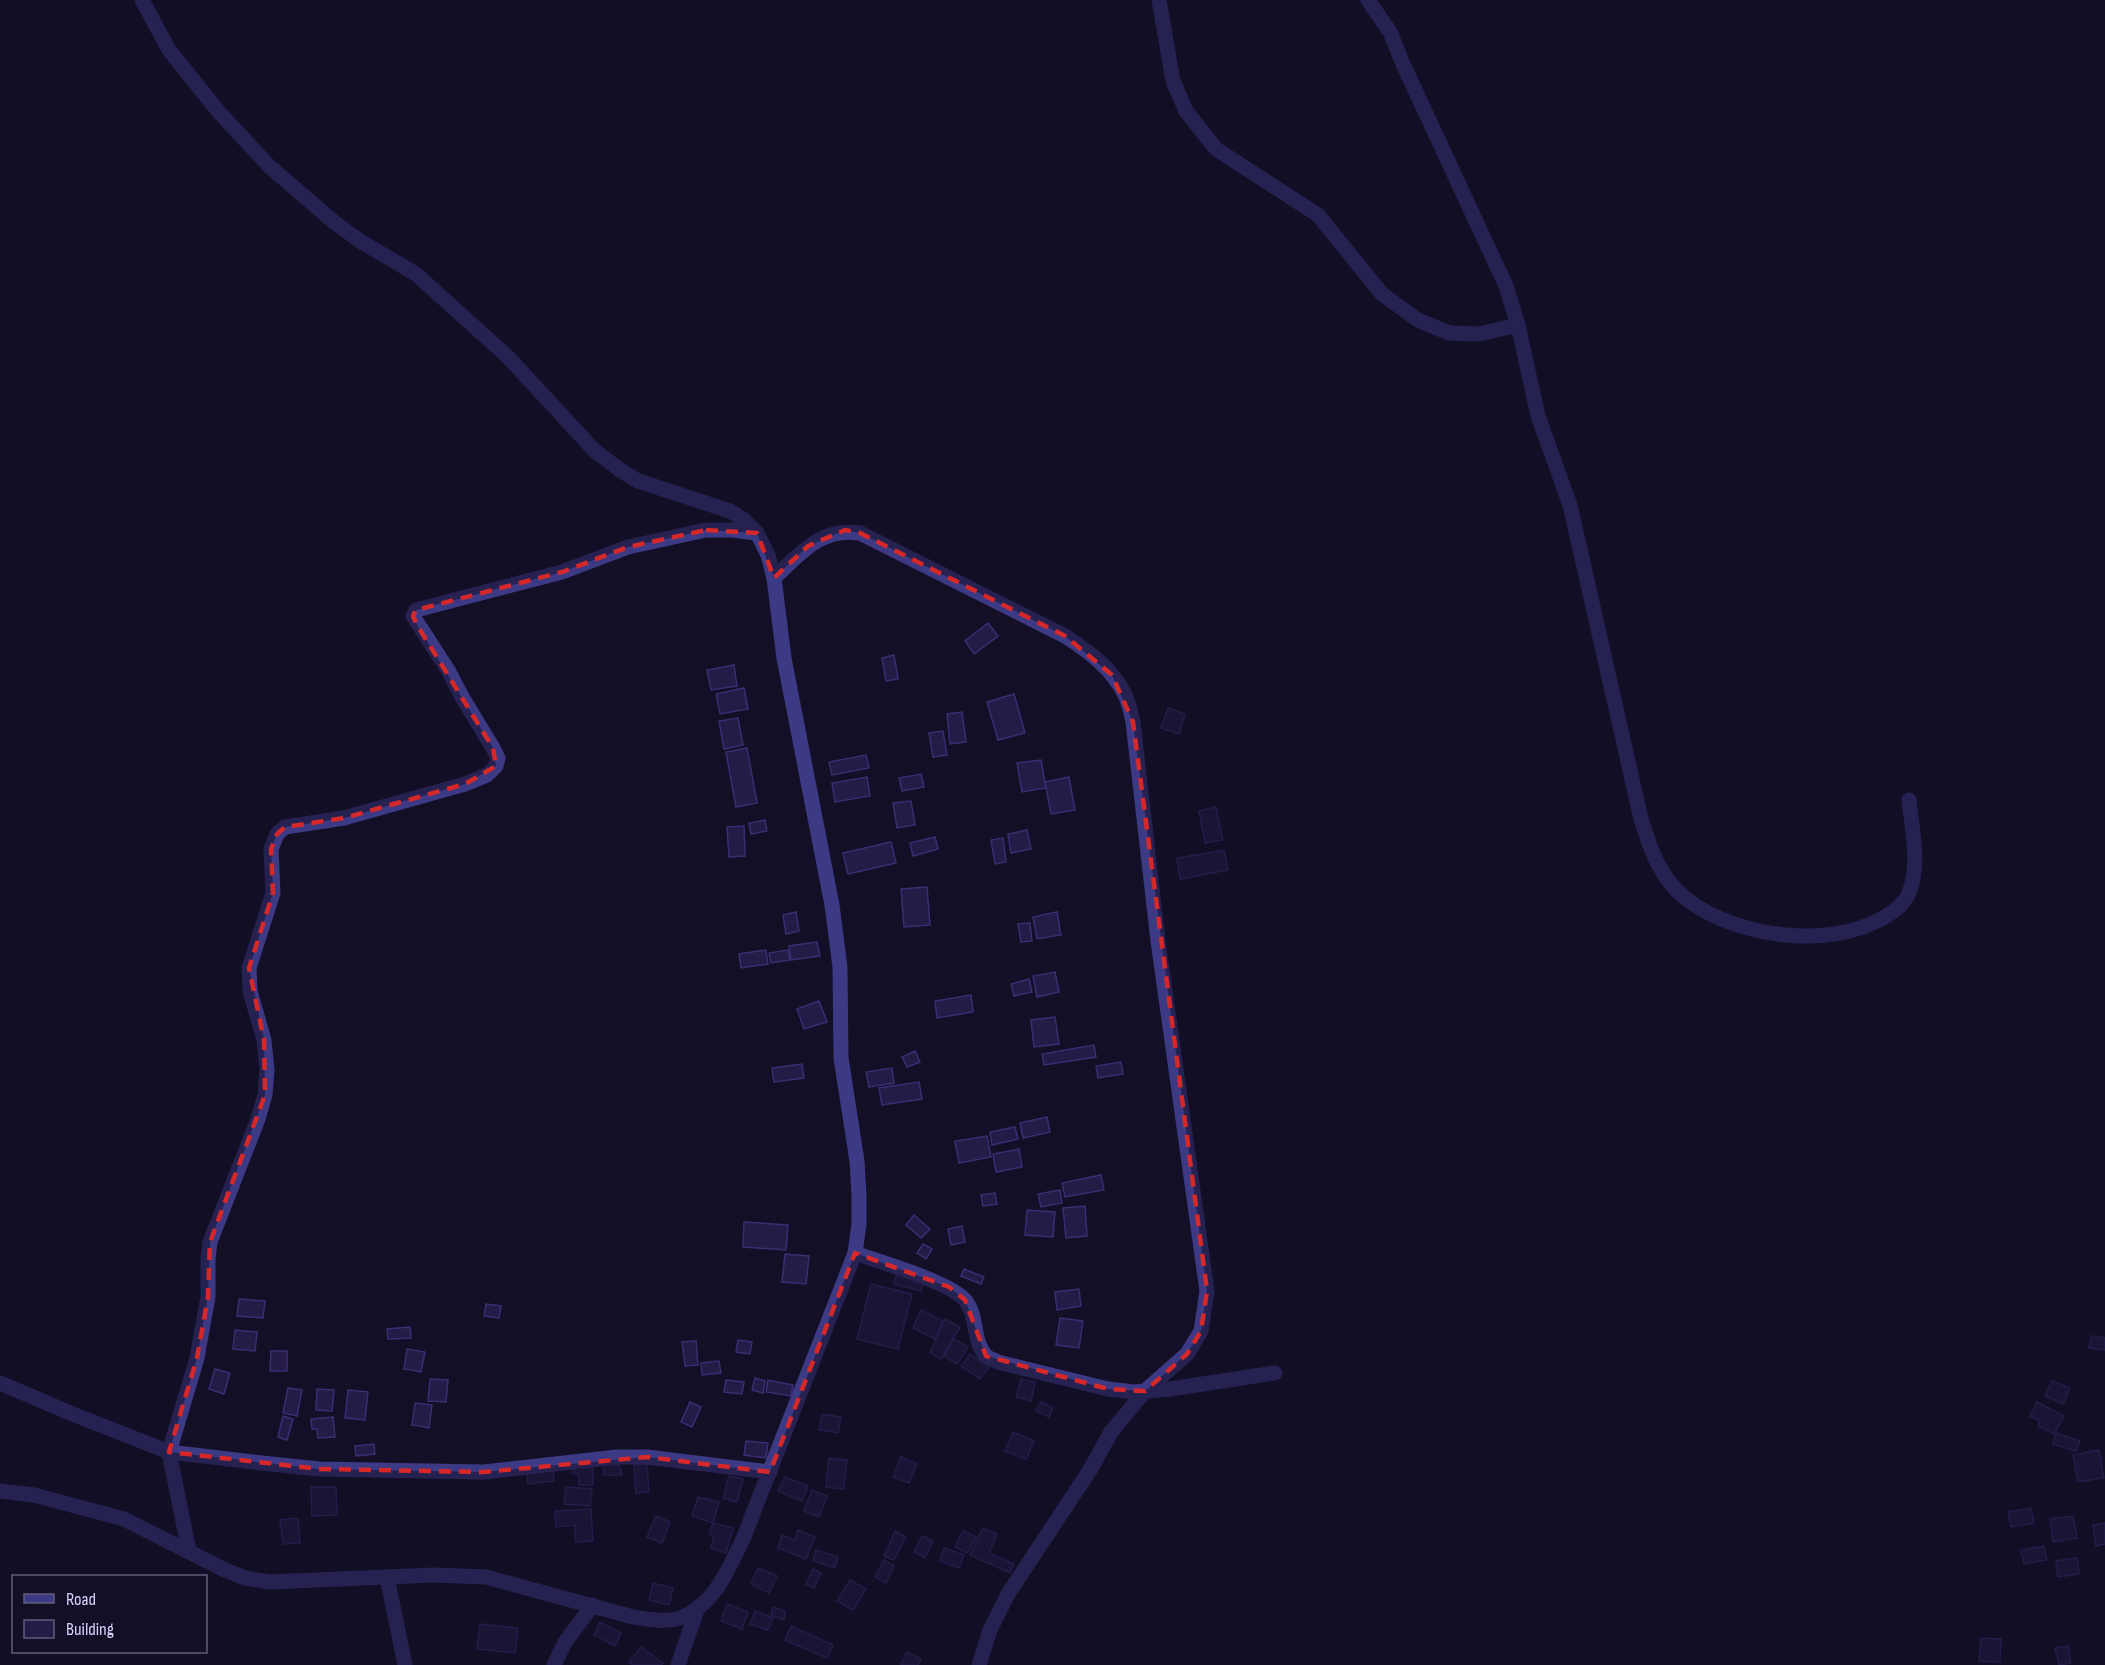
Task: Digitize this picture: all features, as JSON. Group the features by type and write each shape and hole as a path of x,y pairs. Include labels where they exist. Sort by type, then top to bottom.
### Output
{"street":[{"path":"0,1491 34,1495 124,1519 245,1578 269,1582 434,1575 486,1577 633,1617 655,1621 679,1618 698,1607 713,1593 724,1577 743,1539 855,1253 859,1224 857,1161 841,1049 840,967 832,905 784,658 774,578 768,555 757,533 744,520 730,511 638,481 594,450 508,357 416,274 333,222 269,166 218,111 170,50 142,0"},
{"path":"1159,0 1173,81 1186,111 1216,149 1318,215 1382,294 1418,320 1449,333 1479,334 1518,325"},
{"path":"1368,0 1390,32 1506,286 1518,325 1538,416 1570,505 1641,819 1651,853 1666,879 1688,900 1716,917 1754,929 1783,935 1819,935 1843,933 1868,926 1892,913 1907,897 1914,876 1915,854 1909,800"},
{"path":"189,1551 169,1452 197,1358 208,1298 210,1242 258,1119 265,1095 267,1070 264,1040 250,991 249,968 273,893 271,849 277,834 285,826 344,818 465,784 487,776 496,766 498,758 493,748 448,670 412,616 416,610 562,572 628,547 705,530 757,533"},
{"path":"774,578 808,546 826,535 844,530 860,533 1065,636 1090,653 1112,675 1125,695 1133,722 1158,941 1207,1291 1201,1331 1187,1354 1145,1391 1111,1432 1090,1470 1008,1594 990,1630 979,1665"},
{"path":"855,1253 949,1287 965,1300 986,1356 998,1362 1108,1389 1145,1391 1275,1373"},
{"path":"0,1383 169,1452 319,1469 484,1472 617,1457 647,1457 770,1472"},
{"path":"387,1577 405,1665"},
{"path":"554,1665 565,1642 593,1605"},
{"path":"678,1665 698,1607"}],"highlighted area":[{"path":"706,530 757,533 774,578 808,546 845,530 860,533 1065,636 1112,675 1133,722 1207,1291 1201,1331 1187,1354 1145,1391 1108,1389 986,1356 965,1300 949,1287 855,1253 770,1472 647,1457 484,1472 319,1469 169,1452 197,1358 208,1297 210,1242 265,1095 264,1040 249,968 273,893 271,849 277,834 285,827 344,818 465,784 496,766 493,748 417,625 413,616 416,610 562,572 628,547"}],"building":[{"path":"988,623 998,636 974,654 965,641"},
{"path":"894,655 898,679 886,681 882,658"},
{"path":"734,665 737,686 711,690 707,670"},
{"path":"744,688 748,709 720,714 716,694"},
{"path":"1014,694 1025,733 998,740 987,702"},
{"path":"1168,708 1185,714 1179,734 1161,728"},
{"path":"962,712 966,742 950,744 947,714"},
{"path":"738,718 743,745 724,749 719,721"},
{"path":"943,731 947,755 933,757 929,733"},
{"path":"747,748 757,803 736,807 726,752"},
{"path":"866,755 869,768 832,775 829,762"},
{"path":"1041,760 1046,788 1022,792 1017,763"},
{"path":"921,774 924,787 902,791 899,778"},
{"path":"867,777 870,796 835,802 832,783"},
{"path":"1069,777 1075,810 1051,814 1045,782"},
{"path":"911,801 915,825 897,828 893,803"},
{"path":"1216,807 1223,840 1205,843 1199,811"},
{"path":"765,820 767,831 751,834 749,823"},
{"path":"744,826 745,856 729,857 727,827"},
{"path":"1027,830 1031,849 1011,853 1008,834"},
{"path":"935,837 938,849 913,856 910,843"},
{"path":"1003,838 1006,862 995,864 991,840"},
{"path":"891,842 896,863 848,874 843,853"},
{"path":"1224,850 1228,870 1180,879 1177,858"},
{"path":"927,887 930,925 904,927 901,889"},
{"path":"796,912 799,931 786,934 783,915"},
{"path":"1057,912 1061,935 1037,939 1033,917"},
{"path":"1030,923 1032,941 1021,942 1018,924"},
{"path":"817,942 820,956 791,960 789,946"},
{"path":"766,950 768,964 741,968 739,954"},
{"path":"788,950 790,960 771,963 769,953"},
{"path":"1055,972 1059,992 1037,997 1033,976"},
{"path":"1029,979 1032,992 1014,996 1011,984"},
{"path":"971,995 973,1012 937,1018 935,1001"},
{"path":"819,1001 827,1022 804,1029 797,1009"},
{"path":"1055,1017 1059,1044 1034,1047 1031,1020"},
{"path":"1094,1045 1096,1057 1044,1065 1042,1054"},
{"path":"915,1051 920,1062 907,1067 902,1057"},
{"path":"1121,1062 1123,1074 1098,1078 1096,1066"},
{"path":"802,1064 804,1078 774,1082 772,1068"},
{"path":"892,1068 894,1083 869,1087 866,1072"},
{"path":"919,1082 922,1099 882,1105 879,1088"},
{"path":"1047,1117 1050,1132 1023,1138 1020,1123"},
{"path":"1015,1127 1018,1139 992,1145 990,1132"},
{"path":"987,1136 991,1157 959,1163 955,1141"},
{"path":"1019,1149 1022,1167 996,1172 993,1154"},
{"path":"1101,1175 1104,1190 1065,1197 1062,1183"},
{"path":"1060,1190 1062,1203 1041,1207 1038,1194"},
{"path":"995,1193 997,1204 983,1206 981,1195"},
{"path":"1085,1206 1087,1236 1066,1238 1063,1208"},
{"path":"1027,1210 1055,1212 1053,1237 1025,1235"},
{"path":"914,1215 930,1229 921,1238 906,1225"},
{"path":"744,1222 788,1225 786,1250 743,1247"},
{"path":"962,1226 965,1242 951,1245 948,1229"},
{"path":"923,1244 932,1249 926,1259 917,1253"},
{"path":"785,1254 809,1256 806,1284 782,1282"},
{"path":"964,1269 984,1277 981,1284 961,1276"},
{"path":"897,1272 924,1280 921,1291 894,1284"},
{"path":"871,1284 912,1294 898,1349 857,1339"},
{"path":"1079,1289 1081,1306 1057,1310 1055,1292"},
{"path":"239,1299 265,1301 263,1318 237,1316"},
{"path":"486,1304 501,1306 499,1318 484,1316"},
{"path":"921,1310 943,1321 935,1339 913,1328"},
{"path":"1060,1318 1083,1321 1079,1348 1056,1345"},
{"path":"945,1319 960,1327 941,1359 930,1353"},
{"path":"410,1327 411,1338 388,1339 387,1329"},
{"path":"235,1330 257,1332 255,1351 233,1349"},
{"path":"2091,1336 2105,1338 2105,1350 2089,1348"},
{"path":"954,1339 968,1347 957,1364 944,1356"},
{"path":"738,1340 752,1342 750,1354 736,1352"},
{"path":"696,1341 698,1365 685,1366 682,1342"},
{"path":"407,1349 425,1352 421,1372 404,1369"},
{"path":"271,1351 287,1351 287,1371 270,1371"},
{"path":"970,1354 989,1367 980,1379 961,1366"},
{"path":"719,1361 721,1373 702,1375 701,1363"},
{"path":"215,1369 230,1373 224,1394 209,1389"},
{"path":"755,1378 765,1381 763,1393 752,1390"},
{"path":"430,1379 448,1380 446,1402 428,1401"},
{"path":"1021,1379 1035,1382 1031,1401 1016,1397"},
{"path":"726,1380 744,1382 742,1394 724,1392"},
{"path":"768,1380 793,1385 791,1396 766,1392"},
{"path":"2052,1381 2070,1388 2063,1404 2045,1396"},
{"path":"288,1388 302,1390 297,1416 283,1413"},
{"path":"317,1389 334,1390 332,1411 316,1410"},
{"path":"348,1390 368,1392 365,1420 345,1418"},
{"path":"690,1402 701,1407 692,1427 681,1422"},
{"path":"1041,1402 1053,1408 1049,1417 1036,1411"},
{"path":"2037,1402 2064,1416 2054,1434 2038,1426 2040,1421 2030,1416"},
{"path":"415,1403 432,1405 429,1428 412,1425"},
{"path":"822,1414 841,1417 838,1433 819,1430"},
{"path":"283,1416 293,1419 287,1440 278,1437"},
{"path":"333,1417 335,1437 318,1438 317,1429 312,1429 311,1419"},
{"path":"1013,1432 1034,1441 1026,1459 1005,1451"},
{"path":"2056,1433 2080,1441 2076,1451 2053,1444"},
{"path":"746,1441 768,1443 766,1458 744,1455"},
{"path":"374,1444 375,1454 356,1456 355,1446"},
{"path":"2099,1450 2104,1478 2078,1482 2073,1455"},
{"path":"901,1457 917,1464 909,1483 893,1477"},
{"path":"829,1458 847,1460 844,1489 826,1487"},
{"path":"647,1464 649,1492 636,1493 634,1465"},
{"path":"604,1465 619,1465 622,1475 603,1475"},
{"path":"573,1467 593,1467 593,1485 579,1485 579,1474 573,1474"},
{"path":"553,1468 554,1481 528,1484 527,1471"},
{"path":"729,1476 743,1479 737,1502 723,1498"},
{"path":"785,1477 808,1486 802,1501 778,1491"},
{"path":"311,1487 336,1487 337,1515 312,1516"},
{"path":"566,1487 592,1489 590,1506 564,1504"},
{"path":"812,1490 827,1496 819,1517 804,1511"},
{"path":"698,1497 719,1502 713,1523 692,1516"},
{"path":"2031,1508 2034,1523 2011,1527 2008,1512"},
{"path":"591,1509 593,1541 576,1542 575,1525 556,1527 555,1511"},
{"path":"656,1516 670,1522 662,1543 647,1537"},
{"path":"2073,1516 2077,1538 2053,1542 2050,1519"},
{"path":"298,1518 300,1543 283,1544 280,1520"},
{"path":"713,1523 733,1528 726,1553 711,1548 714,1536 709,1534"},
{"path":"2105,1523 2105,1544 2096,1546 2093,1525"},
{"path":"983,1528 997,1534 989,1553 1014,1564 1010,1573 970,1555"},
{"path":"798,1530 815,1537 806,1559 778,1548 782,1535 795,1540"},
{"path":"895,1531 906,1537 894,1560 884,1556"},
{"path":"963,1531 976,1537 967,1553 955,1547"},
{"path":"922,1536 933,1541 925,1558 914,1552"},
{"path":"2044,1546 2047,1560 2024,1564 2021,1550"},
{"path":"944,1548 964,1555 959,1568 940,1561"},
{"path":"816,1550 838,1557 835,1568 813,1561"},
{"path":"2077,1558 2079,1574 2058,1577 2056,1561"},
{"path":"884,1560 894,1566 886,1583 875,1577"},
{"path":"758,1568 777,1576 769,1593 751,1584"},
{"path":"813,1569 821,1573 814,1588 806,1584"},
{"path":"850,1580 866,1589 853,1610 837,1601"},
{"path":"653,1583 673,1588 669,1605 649,1600"},
{"path":"727,1604 748,1612 742,1629 721,1621"},
{"path":"773,1607 785,1611 784,1620 771,1615"},
{"path":"755,1611 773,1618 768,1630 750,1624"},
{"path":"600,1622 621,1633 615,1646 594,1635"},
{"path":"480,1624 518,1628 515,1653 477,1649"},
{"path":"791,1626 833,1645 827,1658 785,1640"},
{"path":"1981,1638 2001,1639 2000,1662 1979,1661"},
{"path":"2068,1646 2071,1663 2059,1665 2055,1648"},
{"path":"641,1647 663,1663 661,1665 633,1665 629,1662"},
{"path":"907,1652 921,1659 918,1665 901,1665"}]}
